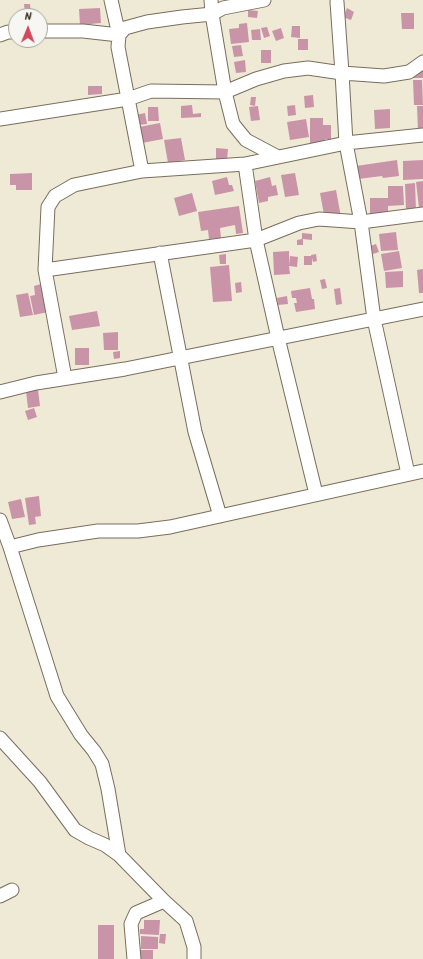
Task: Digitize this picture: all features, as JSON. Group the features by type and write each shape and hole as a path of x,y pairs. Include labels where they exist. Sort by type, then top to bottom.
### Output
{"street":[{"path":"111,0 119,35 118,47 142,171"},
{"path":"211,0 225,92 233,124 246,140 278,157"},
{"path":"119,35 125,28 147,22 212,14 223,8 264,0"},
{"path":"337,1 346,143 362,222 374,319 408,474"},
{"path":"48,31 83,31 119,35"},
{"path":"0,119 128,99 151,91 225,92 256,79 284,71 308,68 342,73 384,76 409,72 423,62"},
{"path":"65,378 45,270 48,207 55,196 74,185 142,171 245,164 346,143 423,135"},
{"path":"245,164 256,240 316,494"},
{"path":"45,270 256,240 299,223 319,219 362,222 423,214"},
{"path":"160,254 195,432 220,516"},
{"path":"0,392 36,382 125,369 423,309"},
{"path":"10,547 38,540 98,531 138,531 170,527 423,471"},
{"path":"0,520 57,696 81,735 102,764 108,789 119,855"},
{"path":"0,738 40,782 76,830 89,838 106,845 119,855 186,921 194,947 194,959"},
{"path":"0,896 12,890"},
{"path":"134,959 131,924 136,913 164,901"}],"building":[{"path":"24,4 30,4 30,8 24,8"},
{"path":"100,8 101,23 80,25 79,9"},
{"path":"347,8 354,12 351,20 343,17"},
{"path":"248,10 258,11 257,18 248,17"},
{"path":"401,13 414,13 414,29 402,29"},
{"path":"247,23 249,42 231,44 229,29 239,28 239,24"},
{"path":"292,26 300,26 300,38 291,37"},
{"path":"267,27 270,36 264,38 261,28"},
{"path":"281,28 284,38 276,41 272,31"},
{"path":"260,29 261,40 252,40 251,30"},
{"path":"298,39 308,39 308,50 298,50"},
{"path":"241,45 243,56 234,57 232,46"},
{"path":"261,50 271,50 271,63 261,63"},
{"path":"245,60 246,72 236,73 234,62"},
{"path":"410,63 423,63 423,78 410,78"},
{"path":"413,80 422,80 423,105 414,105"},
{"path":"88,86 102,86 102,94 88,95"},
{"path":"313,95 314,107 305,108 304,96"},
{"path":"251,97 256,97 255,106 250,105"},
{"path":"192,105 193,114 201,113 201,117 181,118 181,106"},
{"path":"295,105 296,115 288,116 287,106"},
{"path":"258,106 260,120 251,121 249,107"},
{"path":"417,106 423,106 423,132 418,132"},
{"path":"148,107 158,107 159,121 148,121"},
{"path":"390,109 390,128 375,129 374,110"},
{"path":"145,113 147,124 138,125 136,115"},
{"path":"310,118 323,118 323,125 331,125 331,139 325,139 325,147 310,147"},
{"path":"306,119 309,137 290,140 287,122"},
{"path":"160,123 163,139 142,143 139,127"},
{"path":"181,138 185,160 168,163 164,140"},
{"path":"216,148 228,149 227,160 216,160"},
{"path":"397,160 399,176 383,178 382,176 358,179 356,166"},
{"path":"423,160 423,179 403,180 403,161"},
{"path":"32,173 32,190 16,190 16,185 10,185 10,174"},
{"path":"295,173 299,195 285,197 281,175"},
{"path":"227,177 229,185 232,185 234,191 215,195 212,181"},
{"path":"270,177 272,186 276,185 278,195 268,197 268,201 259,203 255,181"},
{"path":"423,181 423,208 419,208 416,182"},
{"path":"415,183 416,210 406,210 405,184"},
{"path":"388,186 403,186 404,205 388,206 388,214 370,214 370,198 388,198"},
{"path":"336,190 341,217 325,220 320,193"},
{"path":"192,193 197,211 179,216 174,198"},
{"path":"239,206 243,233 236,234 235,225 220,228 221,238 209,239 208,230 201,231 198,212"},
{"path":"396,232 398,250 381,251 379,234"},
{"path":"302,233 312,234 312,240 303,239 303,245 297,245 297,240 302,239"},
{"path":"376,244 379,252 373,254 370,246"},
{"path":"289,251 289,265 290,256 298,257 297,267 289,266 290,274 274,275 273,252"},
{"path":"399,251 402,268 384,271 381,254"},
{"path":"226,254 226,264 220,264 219,255"},
{"path":"316,254 317,261 313,262 312,258 312,265 304,265 304,256"},
{"path":"229,265 232,301 213,302 210,267"},
{"path":"423,269 423,293 419,293 417,270"},
{"path":"403,271 403,287 386,288 385,272"},
{"path":"325,279 327,288 322,289 320,280"},
{"path":"241,282 242,292 236,293 235,283"},
{"path":"41,284 48,312 34,315 30,296 35,295 34,286"},
{"path":"310,288 312,299 314,299 315,309 296,312 294,303 297,303 296,298 292,298 291,291"},
{"path":"340,288 342,304 336,305 334,289"},
{"path":"28,293 33,315 20,317 16,295"},
{"path":"287,296 288,304 278,305 277,298"},
{"path":"97,311 100,326 72,330 69,316"},
{"path":"118,332 118,350 104,350 103,333"},
{"path":"75,348 89,348 89,365 75,365"},
{"path":"120,351 120,358 114,359 113,352"},
{"path":"38,390 40,406 28,408 26,391"},
{"path":"34,408 37,417 28,420 25,411"},
{"path":"39,496 41,516 35,517 36,524 29,525 25,498"},
{"path":"21,499 25,517 12,519 8,502"},
{"path":"144,920 160,920 159,935 140,934 140,929 144,929"},
{"path":"98,925 114,925 114,959 98,959"},
{"path":"160,934 166,934 165,944 159,943"},
{"path":"141,936 158,937 158,949 141,949"},
{"path":"138,950 153,950 153,959 138,959"}]}
